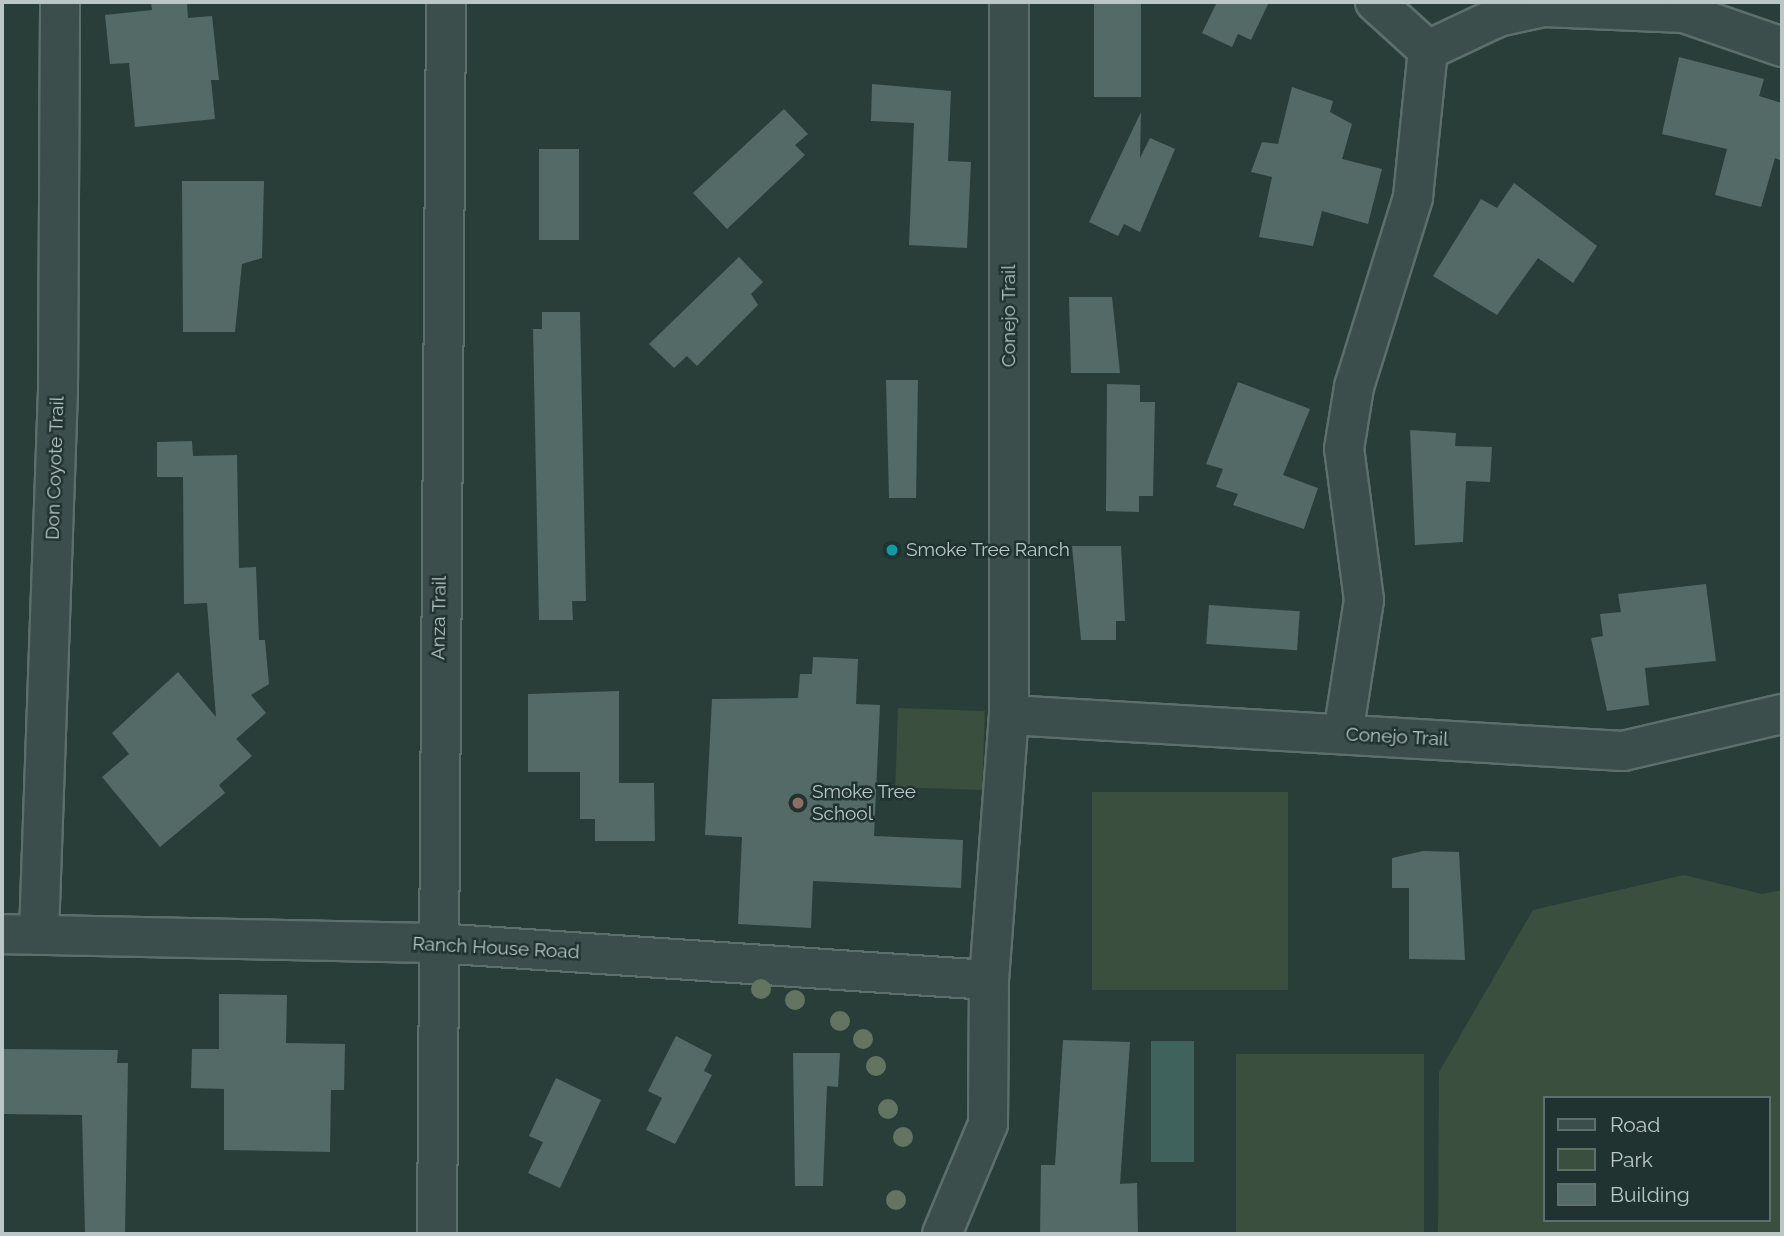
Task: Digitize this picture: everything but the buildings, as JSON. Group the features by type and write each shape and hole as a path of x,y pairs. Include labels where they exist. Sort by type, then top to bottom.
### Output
{"street":[{"name":"Don Coyote Trail","path":"39,934 58,391 60,2"},
{"name":"Anza Trail","path":"437,1234 436,943 446,2"},
{"name":"Conejo Trail","path":"942,1234 988,1124 989,980 1009,715 1009,2"},
{"path":"1375,2 1429,50"},
{"path":"1429,50 1498,17 1544,7 1685,13 1782,47"},
{"path":"1342,734 1364,600 1344,449 1354,387 1413,197 1429,50"},
{"name":"Conejo Trail","path":"1009,715 1623,751 1782,715"},
{"name":"Ranch House Road","path":"2,934 436,943 989,980"}],"green space":[{"path":"898,708 985,711 982,790 895,787"},
{"path":"1092,792 1288,792 1288,990 1092,990"},
{"path":"1684,875 1762,894 1782,890 1782,1234 1438,1234 1439,1072 1533,910"},
{"path":"1236,1054 1424,1054 1424,1234 1236,1234"}],"water":[{"path":"1151,1041 1194,1041 1194,1162 1151,1162"}],"place":[{"name":"Smoke Tree Ranch","path":"892,550"},
{"name":"Smoke Tree School","path":"798,803"}]}
